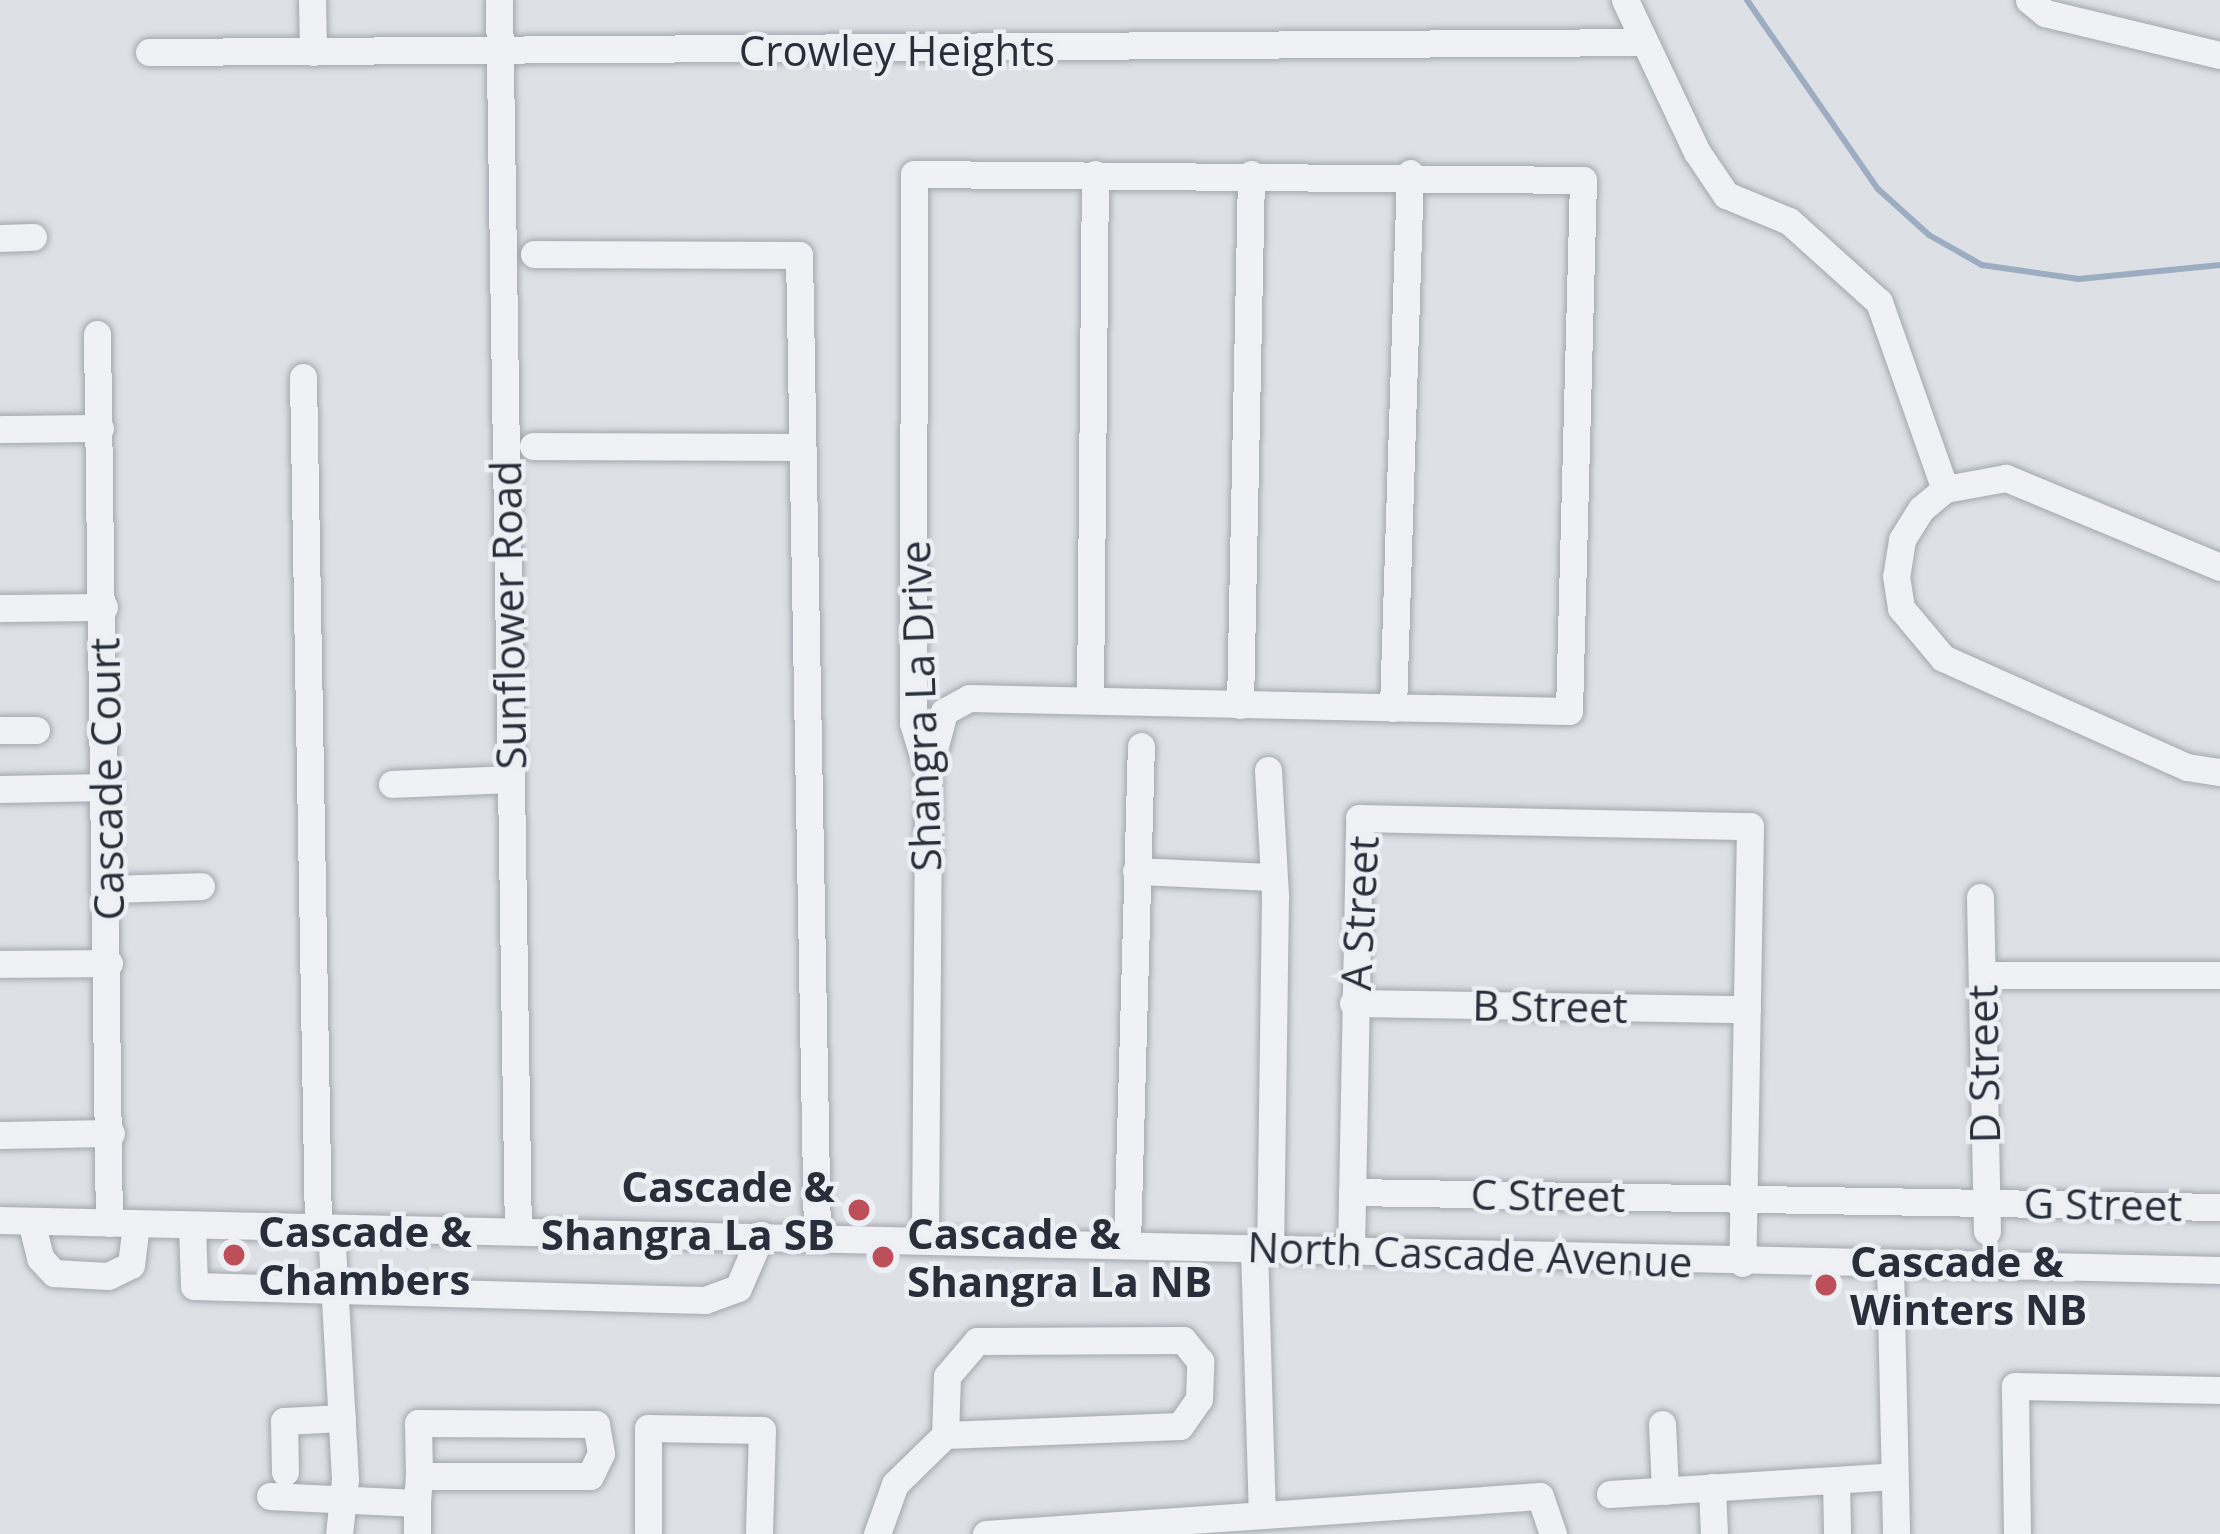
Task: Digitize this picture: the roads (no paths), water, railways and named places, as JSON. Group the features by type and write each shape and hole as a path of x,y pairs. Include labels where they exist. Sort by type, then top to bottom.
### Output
{"street":[{"path":"312,0 313,52"},
{"name":"Sunflower Road","path":"499,0 518,1230"},
{"path":"1625,0 1697,152 1726,195 1789,221 1879,302 1946,489"},
{"path":"2029,0 2045,13 2220,55"},
{"name":"Crowley Heights","path":"149,52 1644,42"},
{"path":"1393,708 1410,173"},
{"name":"Shangra La Drive","path":"925,1238 928,772 913,723 914,174 1095,174"},
{"path":"928,772 954,703 1090,700 1569,711 1588,189 1577,176 1095,174 1090,700"},
{"path":"1240,705 1251,174"},
{"path":"0,238 33,237"},
{"path":"534,254 799,255 817,1236"},
{"name":"Cascade Court","path":"97,334 111,1133 123,1224"},
{"path":"303,377 325,1228 334,1287 342,1418 340,1534"},
{"path":"0,429 100,428"},
{"path":"533,446 802,447"},
{"path":"2220,567 2006,478 1946,489 1902,540 1896,576 1915,632 1943,658 2187,766 2220,772"},
{"path":"0,608 104,607"},
{"path":"0,730 36,730"},
{"path":"1127,1244 1141,746"},
{"path":"1262,1514 1262,1248 1275,897 1268,877 1268,770"},
{"path":"392,784 510,779"},
{"path":"0,789 106,787"},
{"name":"A Street","path":"1351,1251 1358,818 1750,826 1747,1009"},
{"path":"1136,872 1268,877"},
{"path":"108,889 202,886"},
{"name":"D Street","path":"1980,897 1987,1247"},
{"path":"0,964 109,963"},
{"path":"1982,975 2220,975"},
{"name":"B Street","path":"1353,1003 1747,1009"},
{"path":"1742,1263 1747,1009"},
{"path":"0,1135 111,1133"},
{"name":"C Street","path":"1352,1192 1986,1201"},
{"name":"G Street","path":"1986,1201 2220,1207"},
{"name":"North Cascade Avenue","path":"0,1220 925,1238 1890,1266 1987,1247 2220,1270"},
{"path":"31,1221 40,1258 54,1273 108,1276 131,1265 123,1224"},
{"path":"192,1225 194,1286 705,1300 737,1288 761,1235"},
{"path":"1890,1266 1896,1534"},
{"path":"877,1534 895,1484 945,1435 1180,1426 1199,1399 1200,1361 1183,1340 976,1341 947,1376 945,1435"},
{"path":"2017,1534 2015,1386 2220,1390"},
{"path":"342,1418 284,1421 277,1484 344,1495 418,1490 590,1476 602,1454 596,1424 418,1423 418,1490 417,1534"},
{"path":"1662,1424 1665,1491"},
{"path":"648,1534 648,1428 762,1430 759,1534"},
{"path":"1610,1494 1894,1476"},
{"path":"1836,1480 1837,1534"},
{"path":"1712,1487 1714,1534"},
{"path":"986,1534 1540,1496 1552,1534"}],"waterway":[{"path":"1747,0 1878,189 1929,235 1982,265 2079,279 2220,265"}],"place":[{"name":"Cascade & Shangra La SB","path":"859,1210"},
{"name":"Cascade & Chambers","path":"234,1255"},
{"name":"Cascade & Shangra La NB","path":"883,1257"},
{"name":"Cascade & Winters NB","path":"1826,1285"}]}
